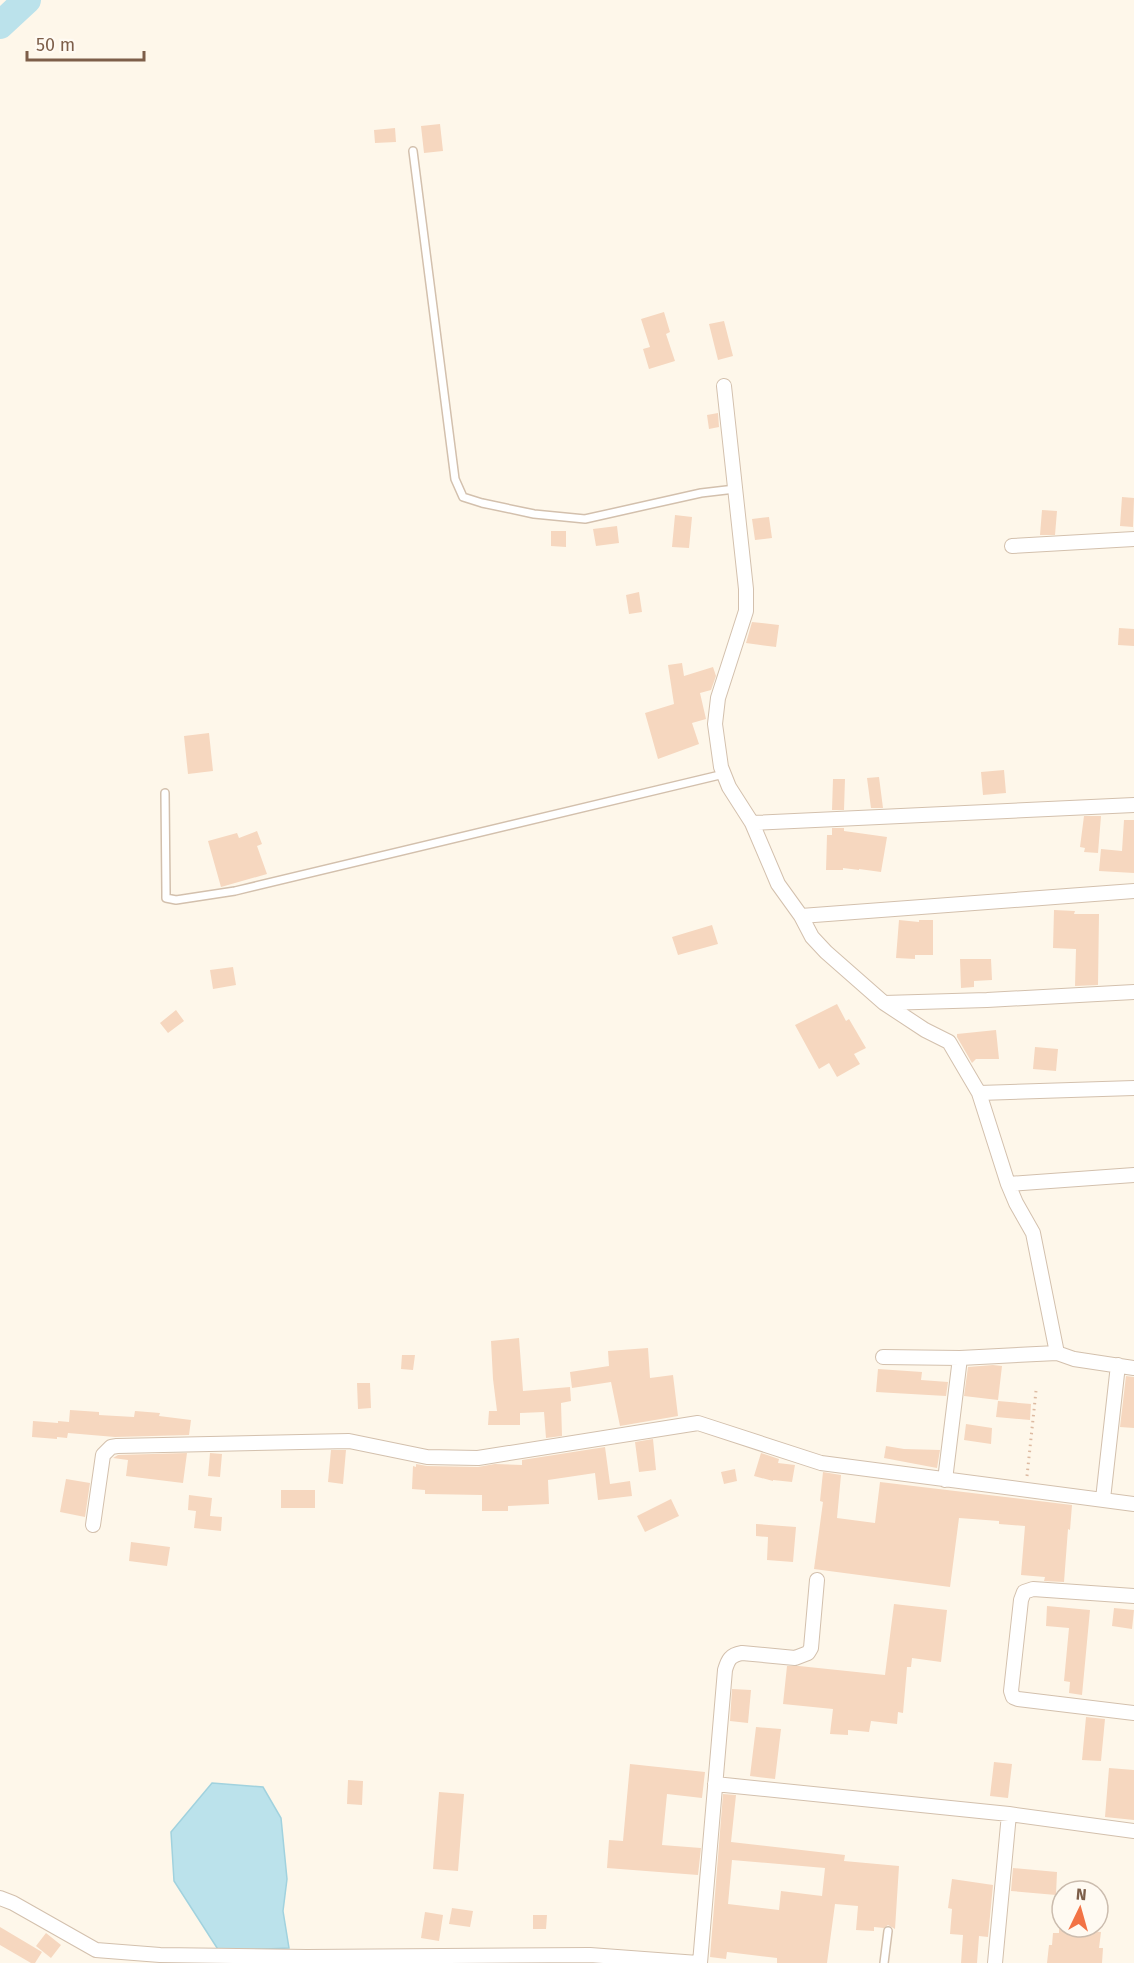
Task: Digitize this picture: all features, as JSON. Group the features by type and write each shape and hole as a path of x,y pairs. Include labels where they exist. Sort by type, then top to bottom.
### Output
{"street":[{"path":"724,386 746,589 746,610 717,707 716,741 724,774 729,788 752,823 778,884 801,916 812,937 884,1003 925,1030 949,1042 979,1093 1008,1184 1016,1203 1034,1233 1058,1353"},
{"path":"1012,546 1134,539"},
{"path":"752,823 1134,805"},
{"path":"801,916 1134,891"},
{"path":"884,1003 1134,992"},
{"path":"979,1093 1134,1088"},
{"path":"1008,1184 1134,1175"},
{"path":"883,1357 960,1358 1058,1353 1074,1359 1134,1368"},
{"path":"945,1480 960,1358"},
{"path":"1103,1499 1118,1365"},
{"path":"93,1525 103,1455 111,1447 348,1442 427,1457 478,1458 698,1423 811,1461 1134,1504"},
{"path":"0,1898 96,1950 160,1955 590,1959 699,1963 725,1670 728,1660 733,1655 742,1653 795,1658 808,1653 811,1648 817,1580"},
{"path":"1134,1596 1033,1589 1024,1592 1021,1600 1011,1694 1018,1699 1134,1713"},
{"path":"715,1784 1009,1814 1134,1831"},
{"path":"995,1963 1009,1814"}],"lane":[{"path":"412,151 455,479 463,497 534,514 585,519 701,493 735,489"},
{"path":"165,793 166,898 176,900 235,891 724,774"},
{"path":"884,1963 888,1931"}],"path":[{"path":"1026,1489 1036,1391"}],"water":[{"path":"212,1783 263,1787 281,1818 287,1879 283,1911 289,1948 219,1951 174,1881 171,1832"}],"building":[{"path":"440,124 443,151 424,153 421,126"},
{"path":"395,128 396,142 375,143 374,130"},
{"path":"664,312 670,332 666,334 675,361 649,369 643,349 650,347 641,319"},
{"path":"724,321 733,356 718,360 709,324"},
{"path":"718,413 719,427 709,429 707,415"},
{"path":"1122,497 1134,498 1133,527 1120,526"},
{"path":"1042,510 1057,511 1055,535 1040,535"},
{"path":"675,515 692,517 689,548 672,547"},
{"path":"769,517 772,538 755,540 752,519"},
{"path":"617,526 619,543 596,546 593,529"},
{"path":"551,531 566,531 566,547 551,546"},
{"path":"639,592 642,612 629,614 626,595"},
{"path":"752,622 779,625 776,647 746,643"},
{"path":"1119,628 1134,629 1134,646 1118,645"},
{"path":"682,663 684,676 713,667 716,676 711,690 700,693 706,719 692,723 699,744 658,759 645,713 674,704 668,665"},
{"path":"209,733 213,771 188,774 184,736"},
{"path":"1004,770 1006,793 983,795 981,772"},
{"path":"879,777 883,808 871,808 867,778"},
{"path":"833,779 845,779 844,810 832,810"},
{"path":"1084,816 1101,816 1098,853 1084,852 1085,848 1080,847"},
{"path":"1124,820 1134,820 1134,873 1099,871 1101,849 1122,851"},
{"path":"832,828 844,828 844,831 887,837 881,872 843,868 843,870 826,870 827,835 832,835"},
{"path":"257,831 262,844 257,846 267,874 221,887 208,841 237,833 239,838"},
{"path":"1054,910 1075,911 1074,914 1099,914 1098,985 1075,986 1076,949 1053,948"},
{"path":"899,920 919,922 919,920 933,920 933,955 915,955 915,959 896,958"},
{"path":"712,925 718,944 678,955 672,937"},
{"path":"960,959 991,959 992,980 974,981 974,987 961,988"},
{"path":"233,967 236,985 213,989 210,970"},
{"path":"837,1004 846,1021 849,1019 866,1048 854,1054 860,1064 837,1077 829,1063 819,1069 795,1025"},
{"path":"176,1010 184,1021 168,1033 160,1023"},
{"path":"996,1030 999,1059 976,1059 972,1063 957,1034"},
{"path":"1035,1047 1058,1049 1056,1071 1033,1069"},
{"path":"519,1338 523,1391 570,1387 571,1401 561,1403 562,1436 546,1438 544,1412 520,1413 520,1425 488,1425 489,1411 497,1411 491,1341"},
{"path":"648,1348 650,1378 673,1375 678,1416 620,1426 611,1382 572,1388 570,1372 609,1366 608,1351"},
{"path":"402,1355 415,1355 413,1370 401,1369"},
{"path":"1002,1366 998,1400 964,1396 968,1367"},
{"path":"878,1369 922,1372 921,1380 948,1382 946,1396 876,1392"},
{"path":"1126,1376 1134,1377 1134,1428 1120,1427"},
{"path":"357,1383 370,1383 371,1408 358,1409"},
{"path":"998,1401 1031,1404 1030,1420 996,1417"},
{"path":"70,1410 99,1412 99,1415 134,1417 135,1411 160,1413 159,1416 191,1420 189,1435 115,1437 68,1433 67,1438 32,1437 33,1421 69,1422"},
{"path":"966,1424 992,1428 991,1444 964,1440"},
{"path":"653,1439 656,1470 639,1472 635,1442"},
{"path":"886,1446 940,1450 937,1468 884,1458"},
{"path":"605,1447 610,1484 630,1481 632,1496 598,1500 595,1473 548,1480 549,1504 508,1506 508,1511 482,1511 482,1495 425,1494 425,1490 412,1489 413,1466 416,1467 416,1464 478,1467 495,1464 522,1465 522,1460"},
{"path":"331,1450 346,1450 343,1484 328,1482"},
{"path":"187,1453 183,1483 126,1476 128,1460 113,1458 118,1455"},
{"path":"210,1453 222,1454 220,1477 208,1476"},
{"path":"761,1453 779,1459 778,1463 795,1465 792,1482 773,1481 754,1476"},
{"path":"735,1469 737,1481 724,1484 721,1472"},
{"path":"823,1472 841,1475 837,1518 875,1523 880,1482 1072,1505 1064,1582 1044,1581 1045,1577 1021,1575 1025,1526 999,1524 999,1521 959,1518 950,1587 814,1569 823,1502 820,1501"},
{"path":"66,1479 90,1483 85,1517 60,1512"},
{"path":"281,1490 315,1490 315,1508 281,1508"},
{"path":"189,1495 212,1498 210,1516 222,1517 221,1531 194,1528 196,1511 188,1510"},
{"path":"671,1499 679,1516 645,1532 637,1516"},
{"path":"756,1524 796,1527 793,1562 767,1560 768,1537 756,1536"},
{"path":"131,1542 170,1547 167,1566 129,1561"},
{"path":"894,1604 947,1610 941,1662 912,1658 911,1667 907,1667 903,1713 898,1712 897,1724 871,1721 869,1732 848,1730 848,1735 830,1734 833,1709 783,1704 787,1666 885,1675"},
{"path":"1047,1606 1090,1610 1082,1695 1069,1693 1070,1682 1064,1681 1069,1628 1046,1626"},
{"path":"1114,1608 1134,1610 1132,1629 1112,1626"},
{"path":"732,1689 751,1690 748,1723 730,1721"},
{"path":"1086,1717 1105,1719 1101,1761 1082,1760"},
{"path":"756,1727 781,1729 775,1779 750,1776"},
{"path":"994,1762 1012,1764 1008,1798 990,1796"},
{"path":"630,1764 705,1772 702,1798 667,1794 662,1845 701,1848 698,1875 607,1868 609,1840 623,1841"},
{"path":"1109,1768 1134,1770 1134,1820 1105,1817"},
{"path":"348,1780 363,1781 362,1805 347,1804"},
{"path":"439,1792 464,1794 458,1871 433,1869"},
{"path":"723,1794 736,1795 731,1842 845,1855 844,1861 899,1866 895,1929 888,1925 884,1928 874,1927 874,1931 856,1930 858,1906 835,1904 827,1963 777,1963 777,1958 727,1952 726,1959 710,1957","holes":["732,1860 825,1868 822,1896 781,1891 779,1910 728,1904"]},
{"path":"1013,1868 1057,1872 1057,1879 1050,1879 1050,1894 1011,1891"},
{"path":"952,1879 993,1885 988,1937 979,1936 977,1963 961,1963 963,1935 950,1934 952,1909 948,1908"},
{"path":"452,1908 473,1911 470,1927 449,1924"},
{"path":"425,1912 443,1915 439,1941 421,1938"},
{"path":"533,1915 547,1915 546,1929 533,1929"},
{"path":"0,1927 42,1952 35,1963 31,1963 0,1945"},
{"path":"46,1933 61,1945 51,1958 36,1946"},
{"path":"1052,1939 1100,1939 1099,1948 1103,1948 1102,1963 1047,1963 1049,1945 1052,1945"}],"waterway":[{"path":"0,25 27,0"}]}
